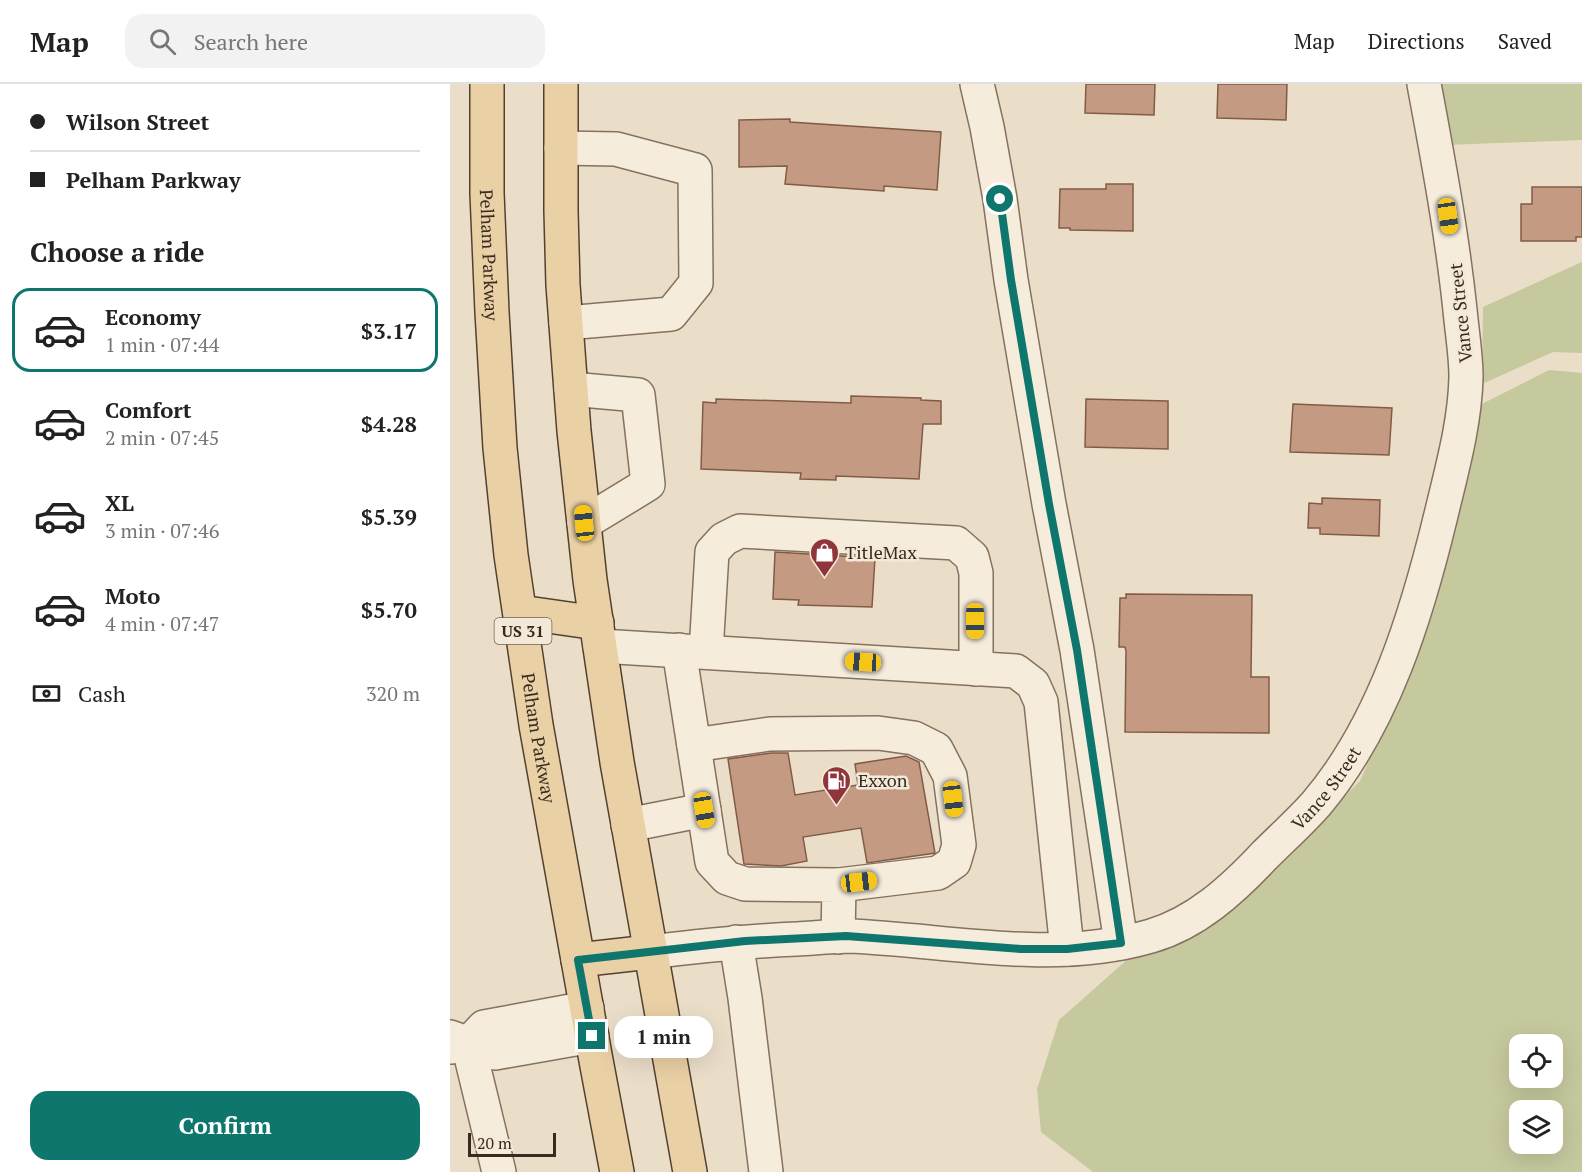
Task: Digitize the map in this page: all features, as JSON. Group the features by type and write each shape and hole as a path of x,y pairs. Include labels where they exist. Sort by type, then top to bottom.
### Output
{"main road":[{"name":"Pelham Parkway","path":"487,84 487,193 492,312 498,425 511,555 536,726 617,1172"},
{"path":"561,84 562,232 566,323 584,523 598,635 628,825 690,1172"},
{"path":"520,612 598,635"},
{"path":"578,960 650,952"}],"street":[{"path":"978,84 1000,199 1011,280 1049,504 1077,650 1121,943"},
{"name":"Vance Street","path":"650,952 736,942 838,937 1021,949 1067,949 1121,943 1153,936 1208,908 1244,877 1316,803 1364,733 1388,684 1409,630 1431,557 1455,459 1464,409 1466,373 1456,274 1424,84"},
{"path":"561,148 616,149 695,170 696,283 671,314 566,323"},
{"path":"571,389 638,395 648,484 584,523"},
{"path":"694,745 770,734 878,733 914,738 936,748 950,776 959,845 954,862 938,873 839,885 746,884 727,878 712,862 694,745 692,651 712,552 724,539 740,531 956,543 972,557 975,573 975,669"},
{"path":"598,635 692,651 1016,671 1033,684 1041,702 1067,949"},
{"path":"628,825 704,810"},
{"path":"838,937 839,885"},
{"path":"736,942 766,1172"},
{"path":"499,1172 456,1043 484,1027 589,1022"}],"green space":[{"path":"1437,84 1582,84 1582,140 1446,145"},
{"path":"1582,262 1582,353 1553,352 1482,384 1483,307"},
{"path":"1549,370 1582,373 1582,1172 1093,1172 1041,1132 1037,1089 1059,1020 1138,950 1223,916 1360,781 1422,639 1470,410"}],"building":[{"path":"1086,84 1155,84 1154,115 1085,113"},
{"path":"1218,84 1287,84 1286,120 1217,118"},
{"path":"790,119 790,122 941,132 937,190 884,186 884,191 785,184 787,166 739,167 739,120"},
{"path":"1106,184 1133,184 1133,231 1059,228 1060,189 1106,189"},
{"path":"1532,187 1582,187 1582,237 1576,237 1576,241 1521,241 1521,204 1532,204"},
{"path":"851,396 921,398 921,400 941,401 941,424 923,424 919,479 836,476 836,480 800,479 801,473 701,469 703,402 716,403 716,399 851,403"},
{"path":"1086,399 1168,401 1168,449 1085,447"},
{"path":"1293,404 1392,408 1389,455 1290,452"},
{"path":"1322,498 1380,500 1379,536 1320,534 1320,528 1308,528 1309,503 1322,504"},
{"name":"TitleMax","path":"775,552 875,558 872,607 798,605 799,600 773,599"},
{"path":"1126,594 1252,595 1251,677 1269,677 1269,733 1125,732 1126,651 1125,647 1119,647 1120,598 1126,598"},
{"name":"Exxon","path":"788,753 795,795 858,785 855,764 906,756 919,762 935,853 867,863 861,828 803,837 807,861 781,866 744,864 728,759"}],"place":[{"name":"TitleMax","path":"824,578"},
{"name":"Exxon","path":"837,806"}],"route":[{"path":"592,1036 578,960 745,941 846,936 1021,949 1067,949 1121,943 1077,650 1049,504 1011,280 1000,199"}]}
